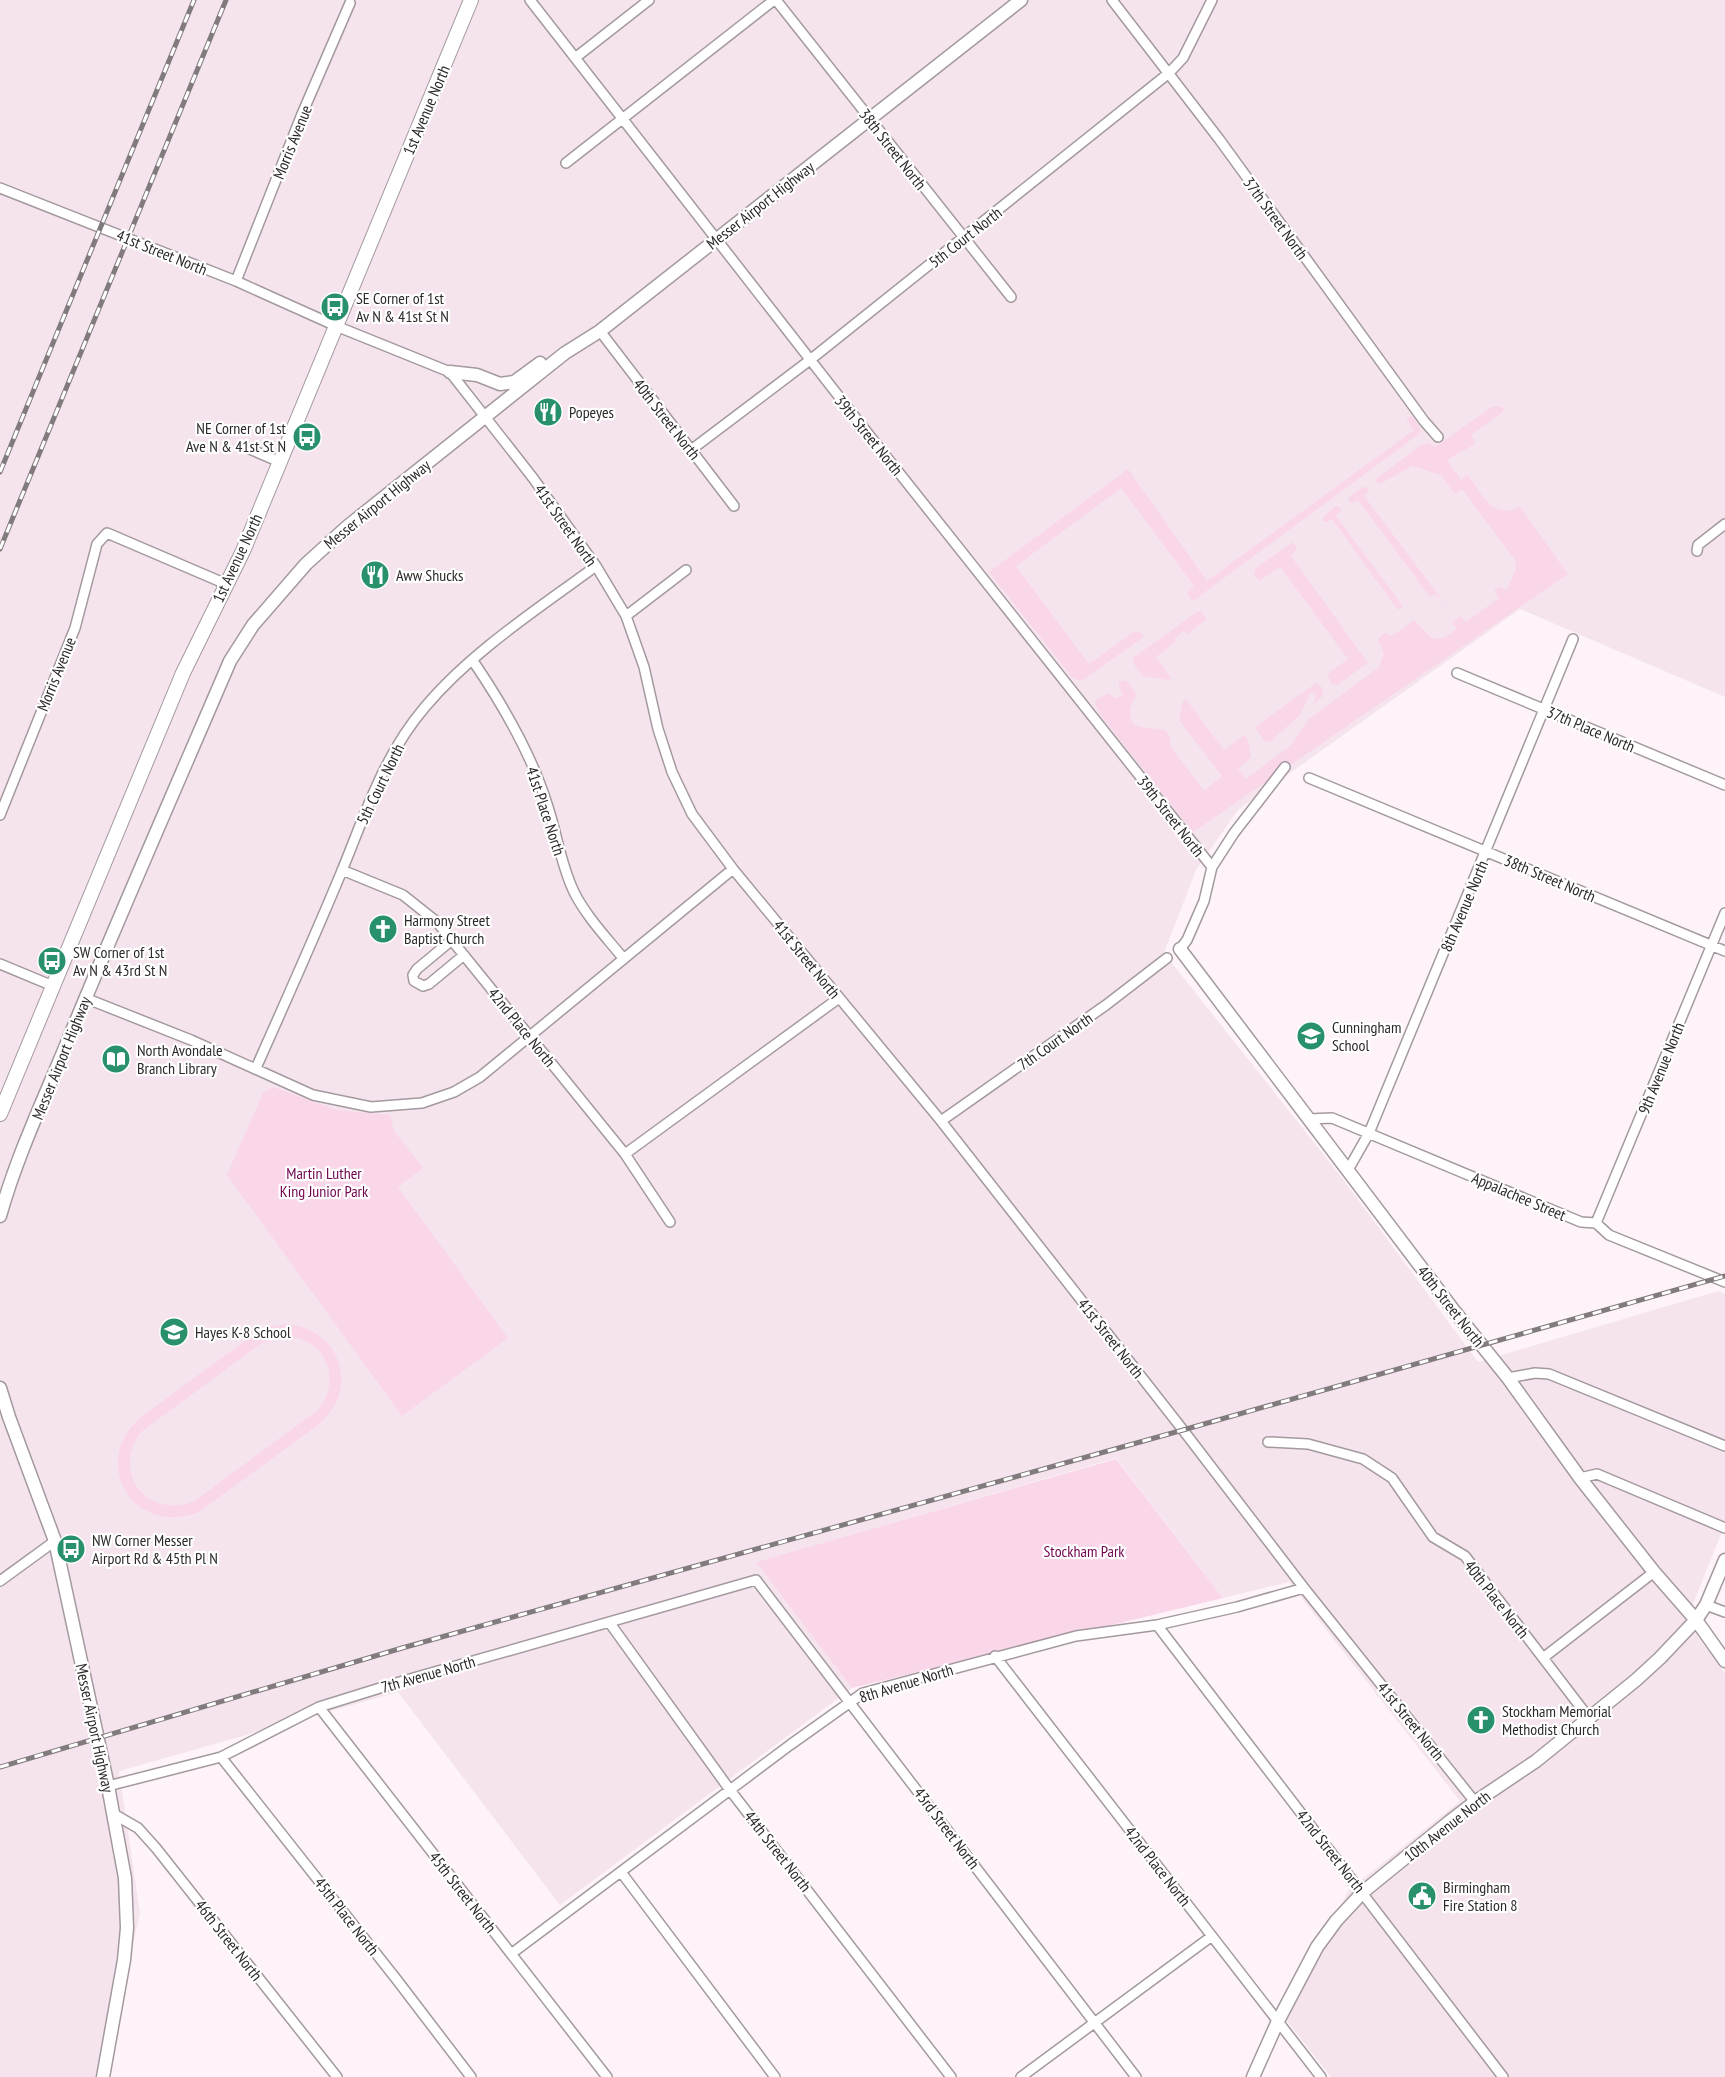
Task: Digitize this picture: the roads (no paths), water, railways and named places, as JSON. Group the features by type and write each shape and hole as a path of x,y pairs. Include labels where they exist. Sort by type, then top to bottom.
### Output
{"main road":[{"name":"1st Avenue North","path":"0,1114 183,673 243,551 471,0"},
{"name":"Messer Airport Highway","path":"0,1216 18,1165 86,998 230,662 253,625 306,564 351,523 565,353 600,331 1021,0"},
{"path":"450,372 477,375 500,384 514,382 548,357 565,353"},
{"name":"40th Street North","path":"1180,949 1455,1312 1508,1378 1580,1478 1654,1572 1696,1620 1725,1661"},
{"name":"Messer Airport Highway","path":"0,1388 55,1541 108,1786 125,1878 127,1928 124,1960 103,2077"},
{"name":"10th Avenue North","path":"1253,2077 1278,2021 1317,1947 1363,1892 1475,1802 1536,1761 1644,1673 1696,1620 1707,1605 1725,1560"}],"street":[{"name":"39th Street North","path":"530,0 810,360 1212,867"},
{"path":"575,58 649,0"},
{"path":"566,163 775,0"},
{"name":"38th Street North","path":"775,0 1011,297"},
{"name":"37th Street North","path":"1112,0 1438,437"},
{"name":"5th Court North","path":"691,450 810,360 1169,74 1183,58 1212,0"},
{"name":"Morris Avenue","path":"236,281 302,114 350,3"},
{"name":"41st Street North","path":"0,188 236,281 336,326 450,372 533,478 596,566 626,616 644,668 658,729 672,772 692,814 734,869 941,1121 1304,1587 1475,1802"},
{"name":"40th Street North","path":"600,331 734,506"},
{"path":"245,447 280,462"},
{"path":"1697,551 1698,545 1725,524"},
{"name":"Morris Avenue","path":"0,815 75,628 97,544 107,533 226,584"},
{"name":"5th Court North","path":"256,1068 369,802 394,751 423,709 446,684 506,634 596,566"},
{"path":"626,616 686,570"},
{"name":"8th Avenue North","path":"1348,1170 1369,1133 1574,639"},
{"name":"41st Place North","path":"473,661 496,694 537,775 548,807 560,857 574,892 588,914 624,958"},
{"name":"37th Place North","path":"1457,673 1725,785"},
{"path":"1180,949 1187,940 1204,901 1212,867 1234,833 1285,767"},
{"name":"38th Street North","path":"1310,778 1725,951"},
{"path":"86,998 256,1068 314,1095 370,1107 422,1103 454,1092 480,1077 734,869"},
{"name":"42nd Place North","path":"342,870 403,895 428,914 452,940 625,1154 670,1222"},
{"name":"9th Avenue North","path":"1596,1223 1725,912"},
{"path":"452,940 417,969 413,975 414,981 423,986 429,984 464,955"},
{"name":"7th Court North","path":"941,1121 1106,1005 1167,958"},
{"path":"0,964 53,986"},
{"path":"625,1154 839,998"},
{"name":"Appalachee Street","path":"1309,1119 1332,1118 1581,1222 1596,1223 1609,1234 1725,1282"},
{"path":"1508,1378 1534,1373 1549,1374 1725,1446"},
{"name":"40th Place North","path":"1268,1442 1308,1444 1363,1459 1392,1478 1433,1537 1465,1556 1589,1718"},
{"path":"1580,1478 1597,1474 1725,1528"},
{"path":"0,1581 55,1541"},
{"path":"1543,1659 1654,1572"},
{"name":"7th Avenue North","path":"108,1786 221,1757 319,1707 756,1580"},
{"name":"43rd Street North","path":"756,1580 1136,2077"},
{"name":"8th Avenue North","path":"511,1954 849,1701 863,1693 1076,1636 1157,1625 1237,1607 1304,1587"},
{"path":"1707,1605 1725,1612"},
{"name":"44th Street North","path":"609,1622 730,1790 951,2077"},
{"name":"42nd Street North","path":"1157,1625 1503,2077"},
{"name":"42nd Place North","path":"995,1656 1321,2077"},
{"name":"45th Street North","path":"319,1707 607,2077"},
{"name":"45th Place North","path":"221,1757 471,2077"},
{"name":"46th Street North","path":"112,1813 138,1828 156,1848 337,2077"},
{"path":"621,1872 775,2077"},
{"path":"1021,2077 1212,1936"}],"railway":[{"path":"0,472 194,0"},
{"path":"0,549 226,0"},
{"path":"0,1767 402,1648 1725,1276"}],"place":[{"name":"SE Corner of 1st Av N & 41st St N","path":"335,307"},
{"name":"Popeyes","path":"548,412"},
{"name":"NE Corner of 1st Ave N & 41st St N","path":"307,437"},
{"name":"Aww Shucks","path":"375,575"},
{"name":"Harmony Street Baptist Church","path":"383,929"},
{"name":"SW Corner of 1st Av N & 43rd St N","path":"52,961"},
{"name":"Cunningham School","path":"1311,1036"},
{"name":"North Avondale Branch Library","path":"116,1059"},
{"name":"Hayes K-8 School","path":"174,1332"},
{"name":"NW Corner Messer Airport Rd & 45th Pl N","path":"71,1549"},
{"name":"Stockham Memorial Methodist Church","path":"1481,1720"},
{"name":"Birmingham Fire Station 8","path":"1422,1896"}],"park label":[{"name":"Martin Luther King Junior Park","path":"324,1182"},
{"name":"Stockham Park","path":"1084,1551"}]}
